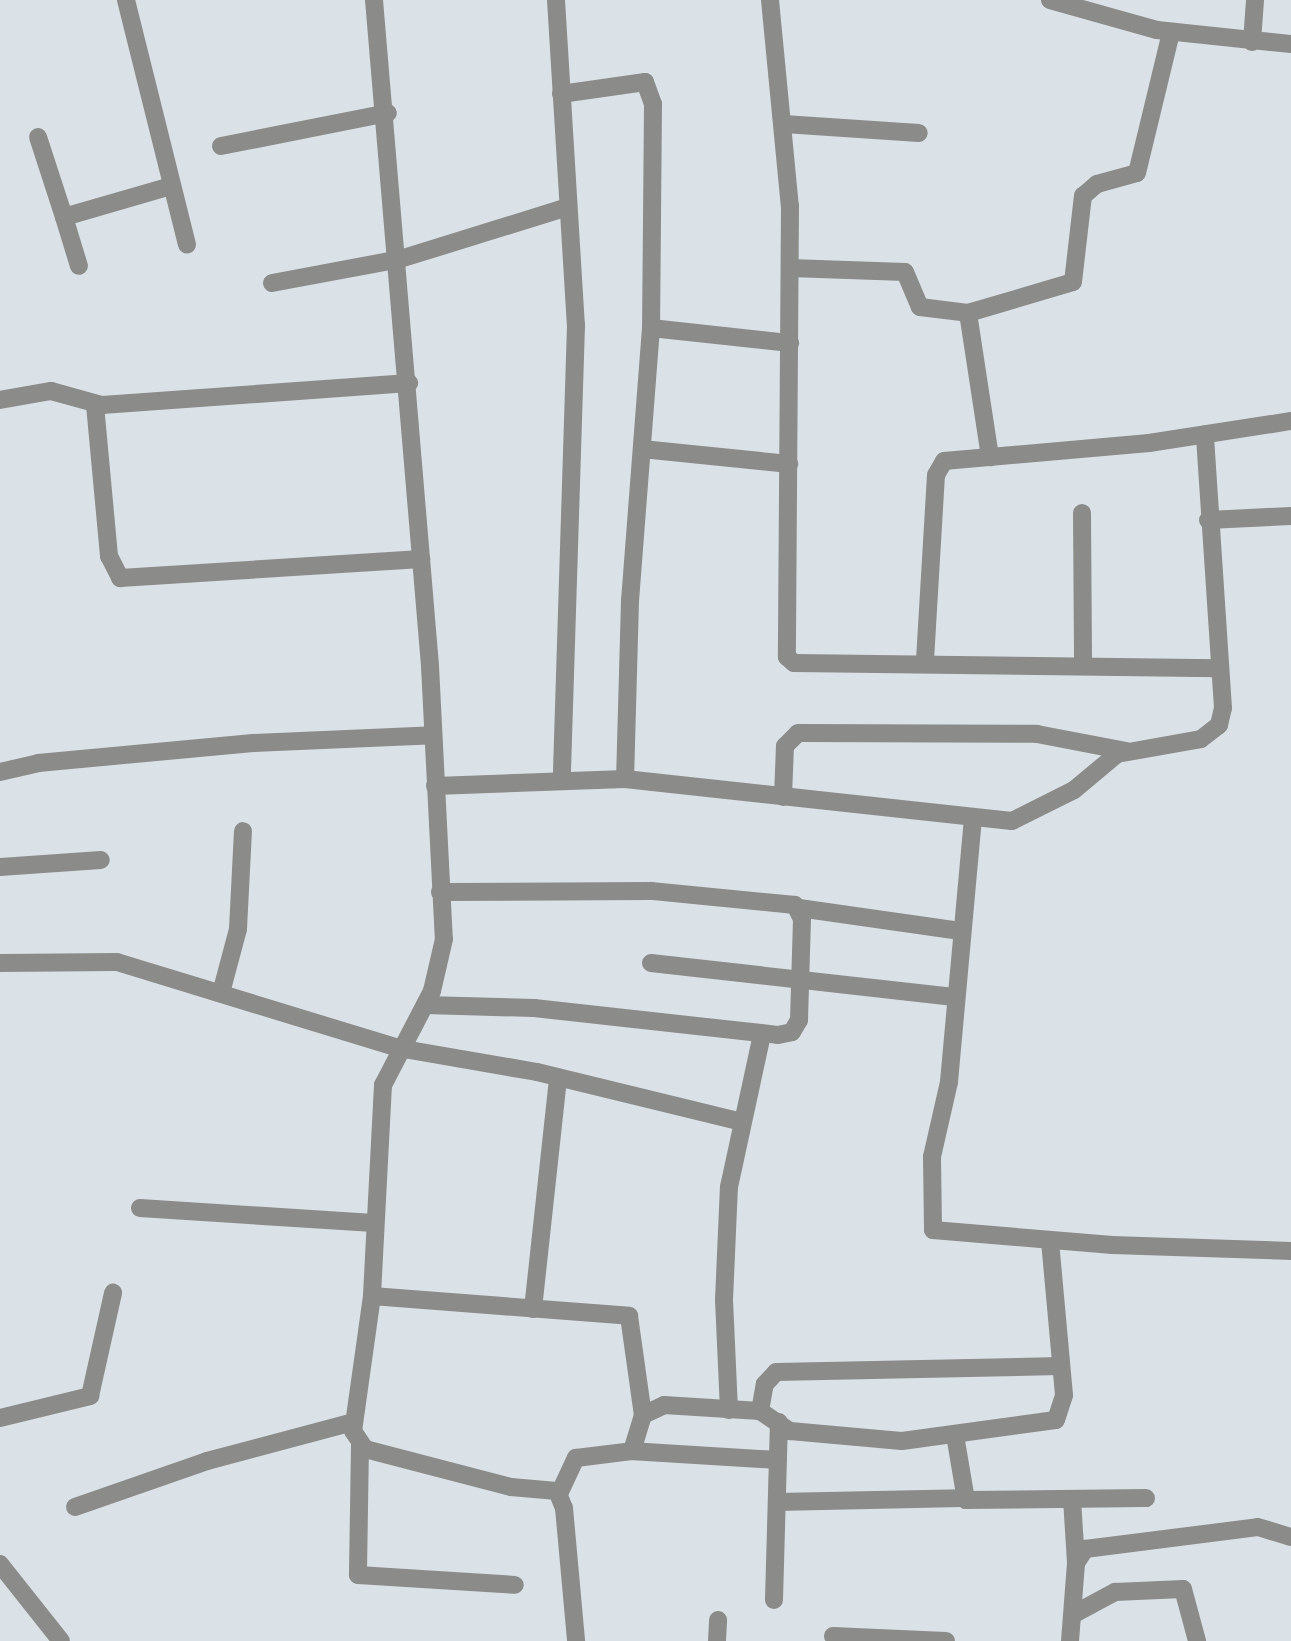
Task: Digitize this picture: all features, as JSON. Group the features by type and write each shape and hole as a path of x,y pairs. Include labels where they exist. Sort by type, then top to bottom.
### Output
{"street":[{"path":"126,0 187,244"},
{"path":"374,0 388,113 409,383 433,735 442,955 425,1005 398,1048 383,1085 372,1296 354,1422 360,1446 358,1574 515,1585"},
{"path":"556,0 576,325 562,779"},
{"path":"770,0 784,124 790,268 788,660 925,660 1218,668"},
{"path":"1050,0 1171,32 1291,44"},
{"path":"1252,42 1255,0"},
{"path":"790,268 905,272 920,307 968,313 1073,282 1083,196 1091,186 1137,173 1171,32"},
{"path":"561,94 639,82 651,92 651,328 629,601 625,779"},
{"path":"221,146 388,113"},
{"path":"784,124 919,134"},
{"path":"38,137 79,266"},
{"path":"64,217 171,186"},
{"path":"272,283 400,259 568,207"},
{"path":"968,313 990,457"},
{"path":"651,328 790,343"},
{"path":"0,400 51,391 94,405 254,398 409,383"},
{"path":"94,405 110,556 120,578 421,559"},
{"path":"925,660 938,469 949,459 1205,435 1291,421"},
{"path":"783,797 785,746 798,733 1037,734 1126,751 1201,739 1215,730 1223,708 1208,520 1205,435"},
{"path":"642,449 789,464"},
{"path":"1082,513 1083,666"},
{"path":"1208,520 1291,516"},
{"path":"0,772 38,763 253,743 433,735"},
{"path":"435,786 562,779 625,779 972,818 1025,818 1126,751"},
{"path":"972,818 930,1223 937,1234 1291,1251"},
{"path":"221,993 238,929 243,831"},
{"path":"0,867 101,860"},
{"path":"440,892 651,891 960,930"},
{"path":"425,1005 534,1008 762,1034 795,1028 800,982 799,908"},
{"path":"0,963 117,962 398,1048 558,1077 738,1121"},
{"path":"651,963 954,998"},
{"path":"729,1410 725,1275 738,1121 762,1034"},
{"path":"533,1309 558,1077"},
{"path":"140,1208 374,1223"},
{"path":"643,1415 664,1405 760,1411 799,1433 889,1440 955,1435 1056,1420 1064,1407 1050,1241"},
{"path":"0,1418 90,1396 113,1293"},
{"path":"372,1296 632,1318 635,1394 643,1415 629,1451"},
{"path":"760,1411 765,1384 776,1372 1061,1366"},
{"path":"75,1507 207,1461 354,1422"},
{"path":"774,1600 779,1422"},
{"path":"955,1435 962,1498"},
{"path":"360,1446 559,1494"},
{"path":"576,1641 559,1494 576,1458 629,1451 778,1460"},
{"path":"777,1502 1146,1498"},
{"path":"1070,1641 1076,1563 1072,1499"},
{"path":"1076,1563 1094,1546 1267,1526 1291,1537"},
{"path":"0,1564 61,1641"},
{"path":"1074,1614 1115,1592 1183,1589 1197,1641"},
{"path":"717,1641 718,1620"},
{"path":"833,1636 946,1641"}]}
